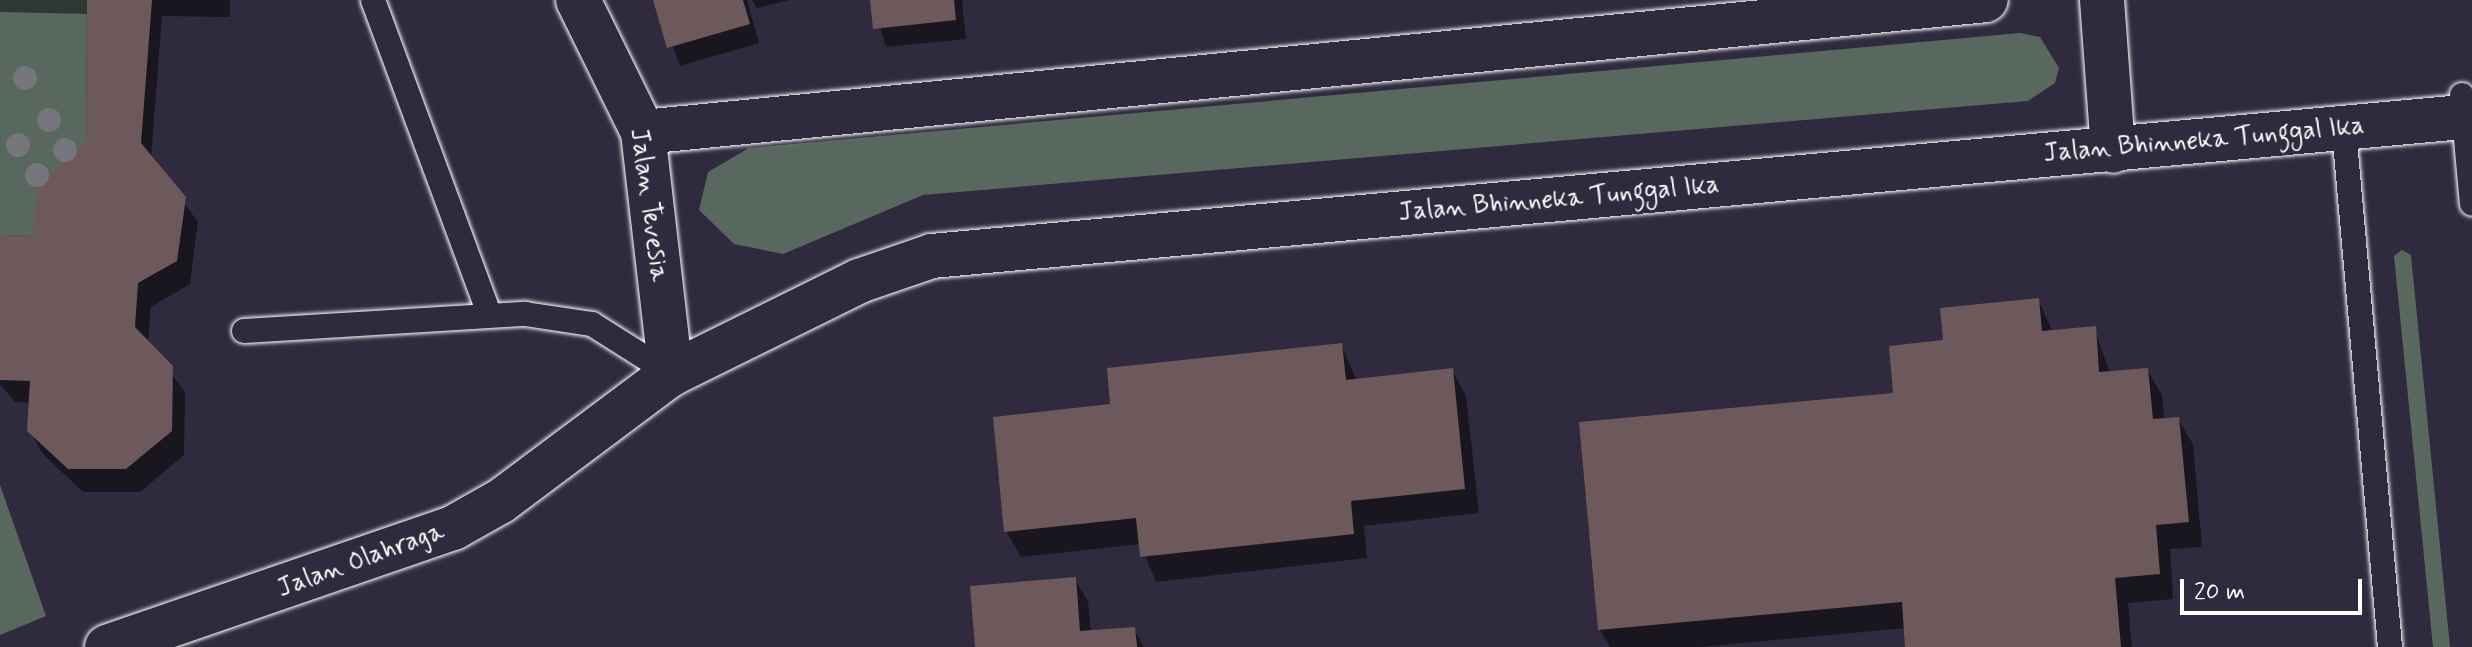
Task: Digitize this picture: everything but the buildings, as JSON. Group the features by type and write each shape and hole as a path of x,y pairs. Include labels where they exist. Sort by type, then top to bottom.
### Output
{"street":[{"name":"Jalan Tevesia","path":"578,0 643,132 671,374"},
{"path":"643,132 1986,0"},
{"path":"2102,0 2112,139"},
{"name":"Jalan Bhinneka Tunggal Ika","path":"671,374 859,281 932,256 2468,105"},
{"name":"Jalan Olahraga","path":"107,647 453,528 501,501 671,374"}],"lane":[{"path":"373,0 489,314"},
{"path":"2468,105 2472,204"},
{"path":"2343,117 2390,647"},
{"path":"244,331 489,314 592,324 671,374"}],"green space":[{"path":"0,0 87,0 86,143 33,235 0,236"},
{"path":"2020,33 2040,37 2059,68 2055,83 2028,101 923,195 783,254 734,244 699,210 708,172 749,148"},
{"path":"2402,250 2411,255 2450,647 2433,647 2394,256"},
{"path":"0,485 46,616 0,635"}]}
